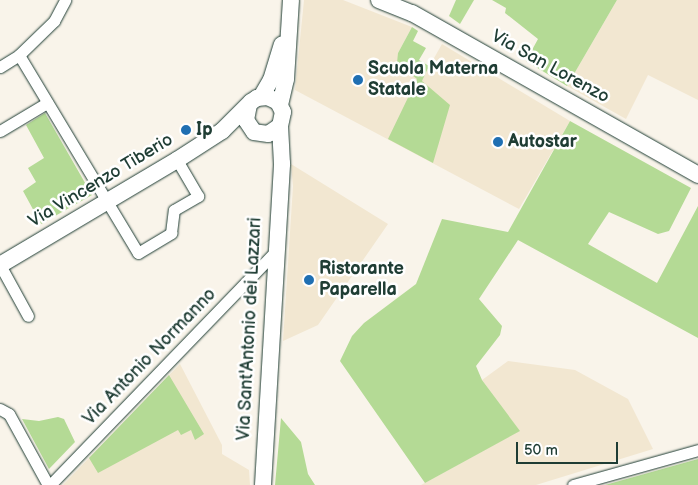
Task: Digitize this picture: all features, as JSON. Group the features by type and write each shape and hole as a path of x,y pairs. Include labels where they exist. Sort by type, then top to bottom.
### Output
{"street":[{"path":"0,67 19,55 54,21 65,0"},
{"name":"Via Vincenzo Tiberio","path":"280,105 288,58 291,0"},
{"name":"Via San Lorenzo","path":"379,0 412,13 698,175"},
{"name":"Via Vincenzo Tiberio","path":"0,265 177,160 222,131 255,101 271,80 288,31"},
{"path":"19,55 46,103 108,200 138,253 171,233 174,210 198,196 177,160"},
{"path":"222,131 257,133 272,133 280,126 283,116 280,105 272,98 255,101 246,120 257,133"},
{"path":"0,131 46,103"},
{"name":"Via Sant'Antonio dei Lazzari","path":"263,485 280,126"},
{"name":"Via Sant'Antonio dei Lazzari","path":"257,133 279,176"},
{"name":"Via Antonio Normanno","path":"49,485 274,253"},
{"path":"0,265 28,316"},
{"path":"0,409 9,414 49,485"},
{"path":"573,485 698,450"}],"shaded area":[{"path":"304,0 343,0 412,27 398,53 421,81 442,44 570,121 519,209 295,90"},
{"path":"617,0 698,0 698,100 648,75 626,119 567,86"},
{"path":"291,164 388,224 318,325 283,341 293,186"},
{"path":"508,361 575,370 628,399 653,449 536,485 421,485 519,431 482,380"},
{"path":"180,364 222,445 222,454 249,470 250,485 63,485"}],"green space":[{"path":"456,0 474,0 460,24 449,16"},
{"path":"492,0 617,0 567,86 526,61 538,39 505,13 506,8"},
{"path":"412,27 418,31 413,41 426,48 419,60 429,66 422,81 450,105 433,163 388,139 417,79 397,63 398,53"},
{"path":"45,113 92,195 41,224 23,191 36,182 28,168 44,158 26,125"},
{"path":"570,121 691,188 669,231 658,234 609,212 588,244 657,283 698,206 698,338 518,240 479,299 502,326 500,335 476,366 482,380 520,431 425,483 340,361 352,336 364,323 416,284 442,219 508,232"},
{"path":"169,375 204,434 195,440 191,430 181,435 178,430 98,473 89,458"},
{"path":"58,417 64,419 75,442 49,469 22,419 39,421"},
{"path":"281,418 301,442 308,474 315,485 275,485"},
{"path":"698,459 698,485 605,485"}],"place":[{"name":"Scuola Materna Statale","path":"358,80"},
{"name":"Ip","path":"186,130"},
{"name":"Autostar","path":"498,142"},
{"name":"Ristorante Paparella","path":"309,280"}]}
